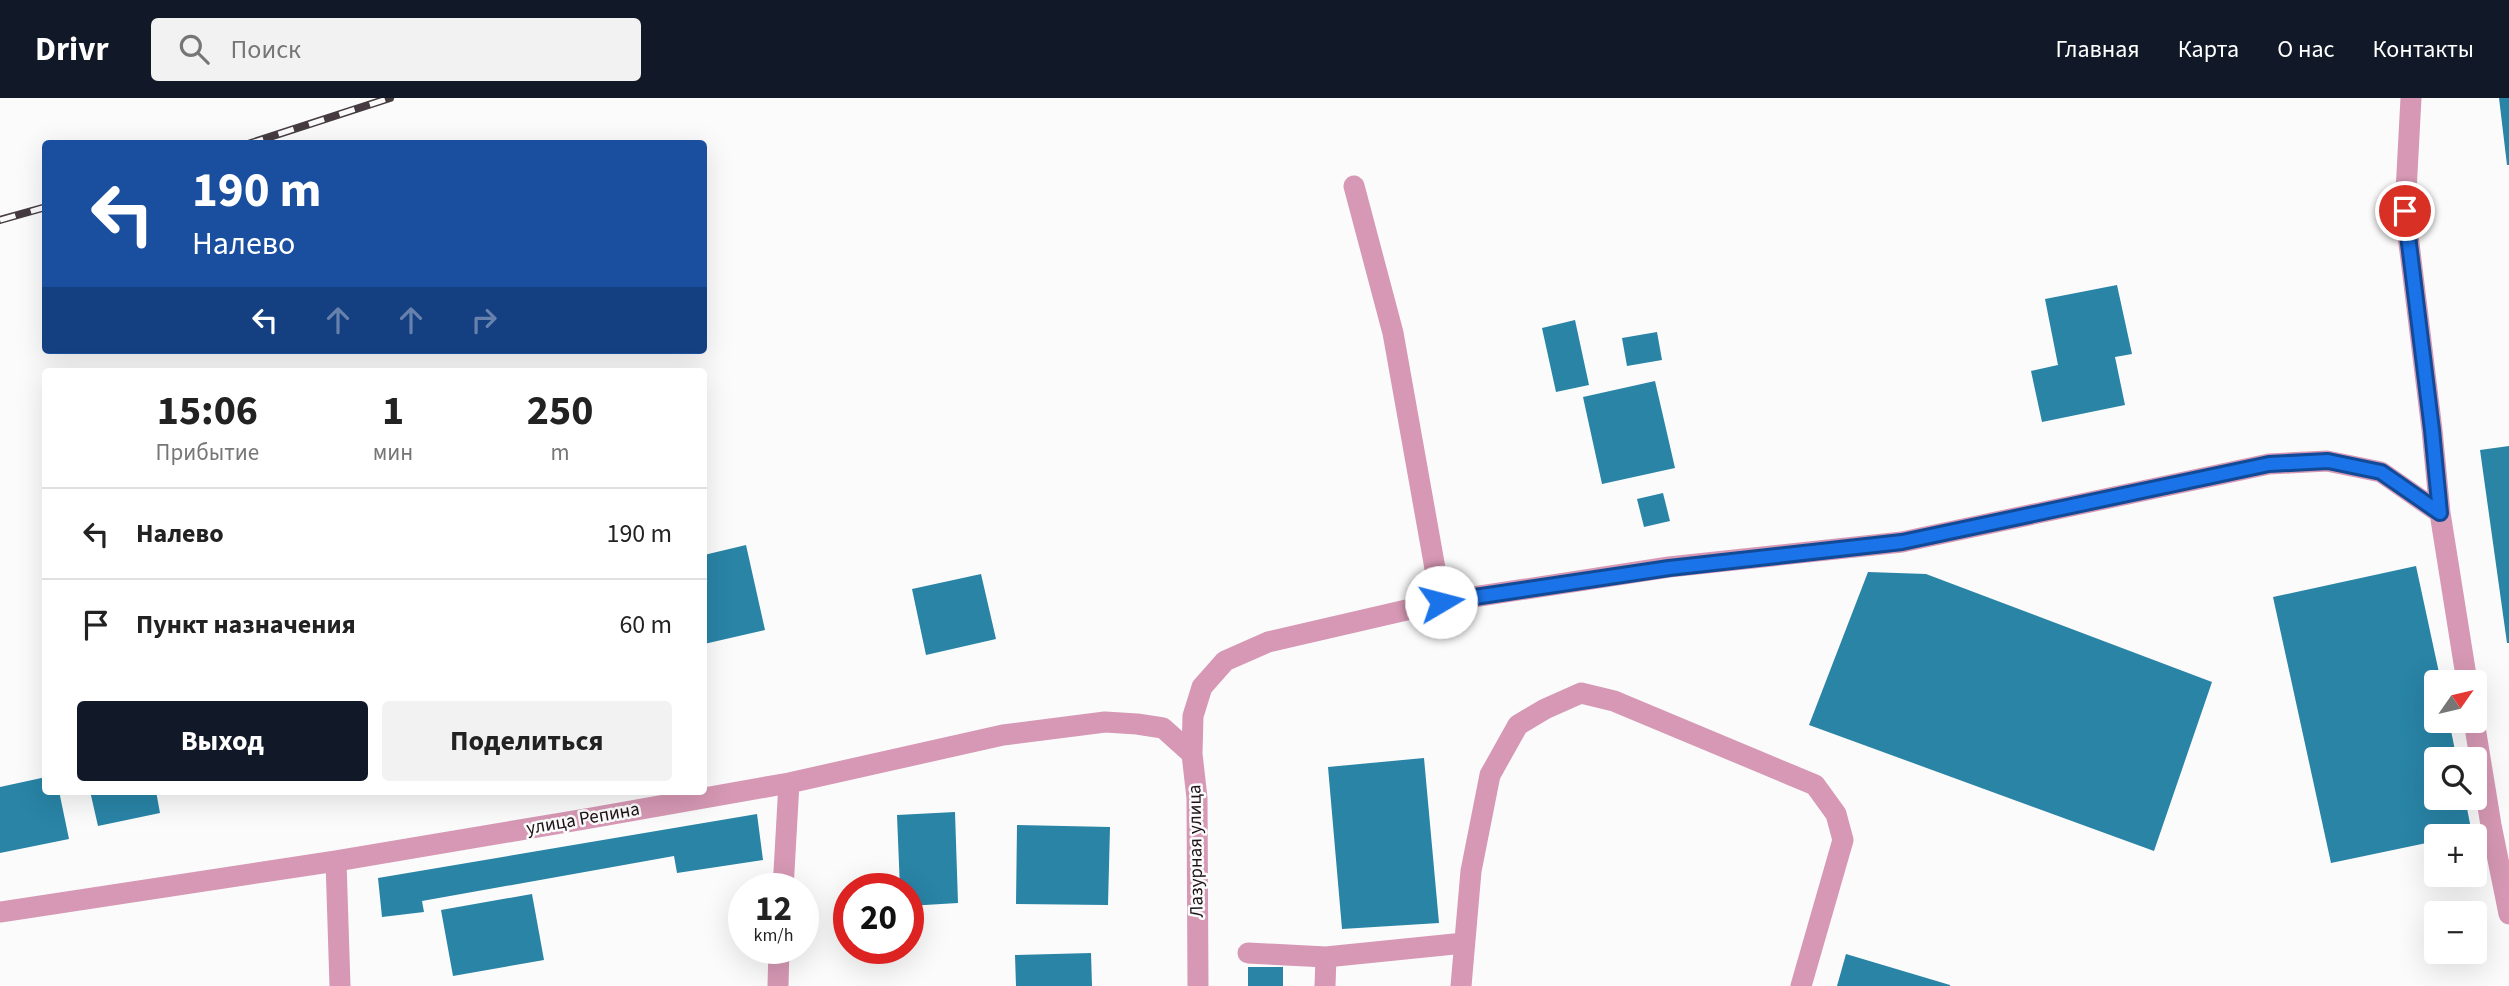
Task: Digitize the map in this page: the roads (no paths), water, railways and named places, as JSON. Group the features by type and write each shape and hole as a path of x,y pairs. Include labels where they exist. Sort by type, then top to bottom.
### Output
{"street":[{"path":"2411,98 2405,211 2440,513 2465,670"},
{"path":"1354,186 1393,333 1441,602"},
{"name":"Лазурная улица","path":"1198,986 1197,798 1192,754 1193,716 1202,687 1225,660 1268,642 1441,602 1669,568 1902,542 2269,464 2328,461 2381,472 2440,513"},
{"path":"1461,986 1471,871 1490,775 1518,725 1580,693 1614,701 1815,785 1836,814 1843,840 1801,986"},
{"name":"улица Репина","path":"0,912 336,861 789,783 1003,735 1105,722 1163,728 1192,754"},
{"path":"2476,733 2509,914"},
{"path":"784,873 789,783"},
{"path":"336,861 340,986"},
{"path":"1248,953 1326,957 1464,943"},
{"path":"1325,986 1326,957"},
{"path":"778,986 779,964"}],"railway":[{"path":"260,140 390,98"},
{"path":"0,220 42,208"}]}
